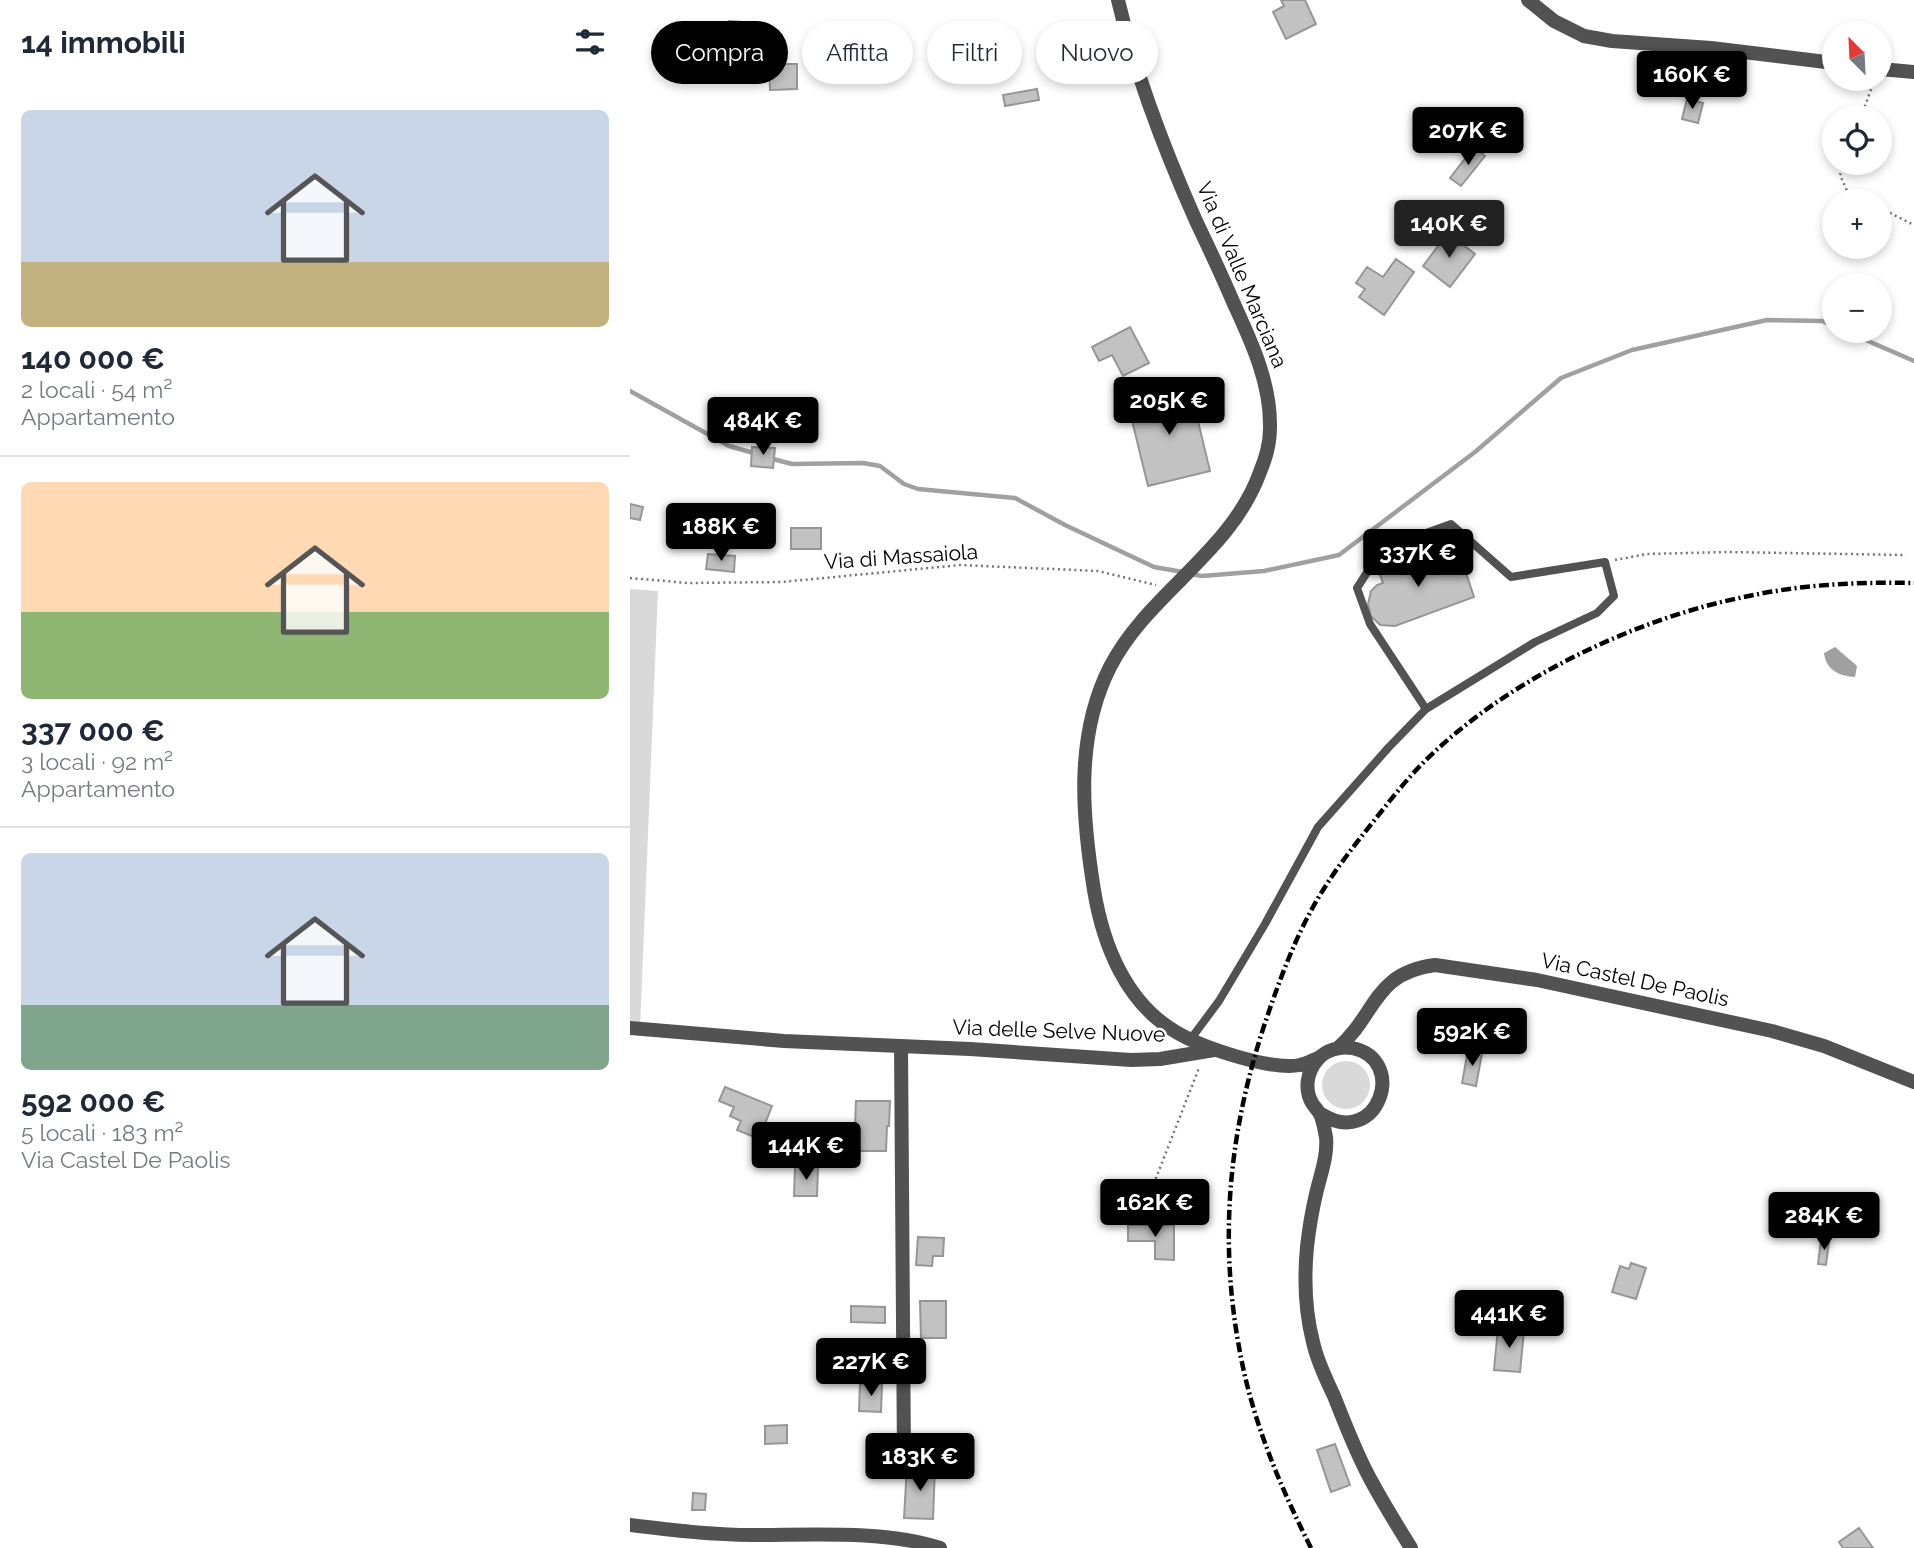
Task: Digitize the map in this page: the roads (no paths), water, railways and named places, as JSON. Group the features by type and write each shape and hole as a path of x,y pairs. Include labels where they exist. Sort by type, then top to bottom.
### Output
{"street":[{"name":"Via di Valle Marciana","path":"1118,0 1130,50 1149,107 1195,218 1250,338 1269,398 1270,437 1257,482 1236,519 1124,644 1101,687 1088,738 1084,804 1086,843 1097,910 1110,952 1123,977 1150,1012 1167,1027 1210,1051"},
{"path":"1528,0 1560,25 1593,38 1711,48 1822,62"},
{"path":"1892,70 1914,72"},
{"name":"Via Castel De Paolis","path":"1338,1048 1351,1036 1376,997 1388,984 1418,968 1435,965 1537,980 1772,1031 1824,1046 1914,1082"},
{"path":"1279,1066 1298,1079 1308,1091 1315,1108 1330,1120 1341,1123 1362,1119 1377,1105 1383,1085 1381,1074 1370,1056 1361,1032 1362,1021"},
{"name":"Via delle Selve Nuove","path":"630,1028 784,1041 1138,1060 1210,1051"},
{"path":"901,1046 904,1458"},
{"path":"1210,1051 1279,1066 1300,1065 1338,1048 1355,1049 1370,1056"},
{"path":"1308,1091 1311,1068 1318,1058"},
{"path":"1321,1114 1326,1139 1325,1159 1312,1218 1306,1265 1307,1310 1313,1343 1355,1449 1411,1548"},
{"path":"1325,1159 1341,1123"},
{"path":"630,1525 735,1535 846,1535 908,1541 940,1548"}],"lane":[{"path":"1190,1040 1219,1001 1318,827 1426,709 1535,642 1597,613 1614,596 1605,562 1511,577 1451,524 1382,549 1357,588 1370,624 1426,709"}],"waterway":[{"path":"1191,574 1202,576 1264,571 1339,555 1475,452 1561,378 1632,350 1767,320 1822,321"},
{"path":"1873,343 1914,361"},
{"path":"630,391 729,446 757,454"},
{"path":"769,458 792,464 863,463 880,466 904,484 918,489 1015,498 1154,567 1183,572"}],"railway":[{"path":"1311,1548 1272,1462 1256,1418 1236,1328 1229,1242 1234,1157 1250,1072 1285,967 1305,921 1326,886 1399,789 1452,736 1489,707 1573,657 1664,619 1754,595 1834,584 1914,583"}]}
